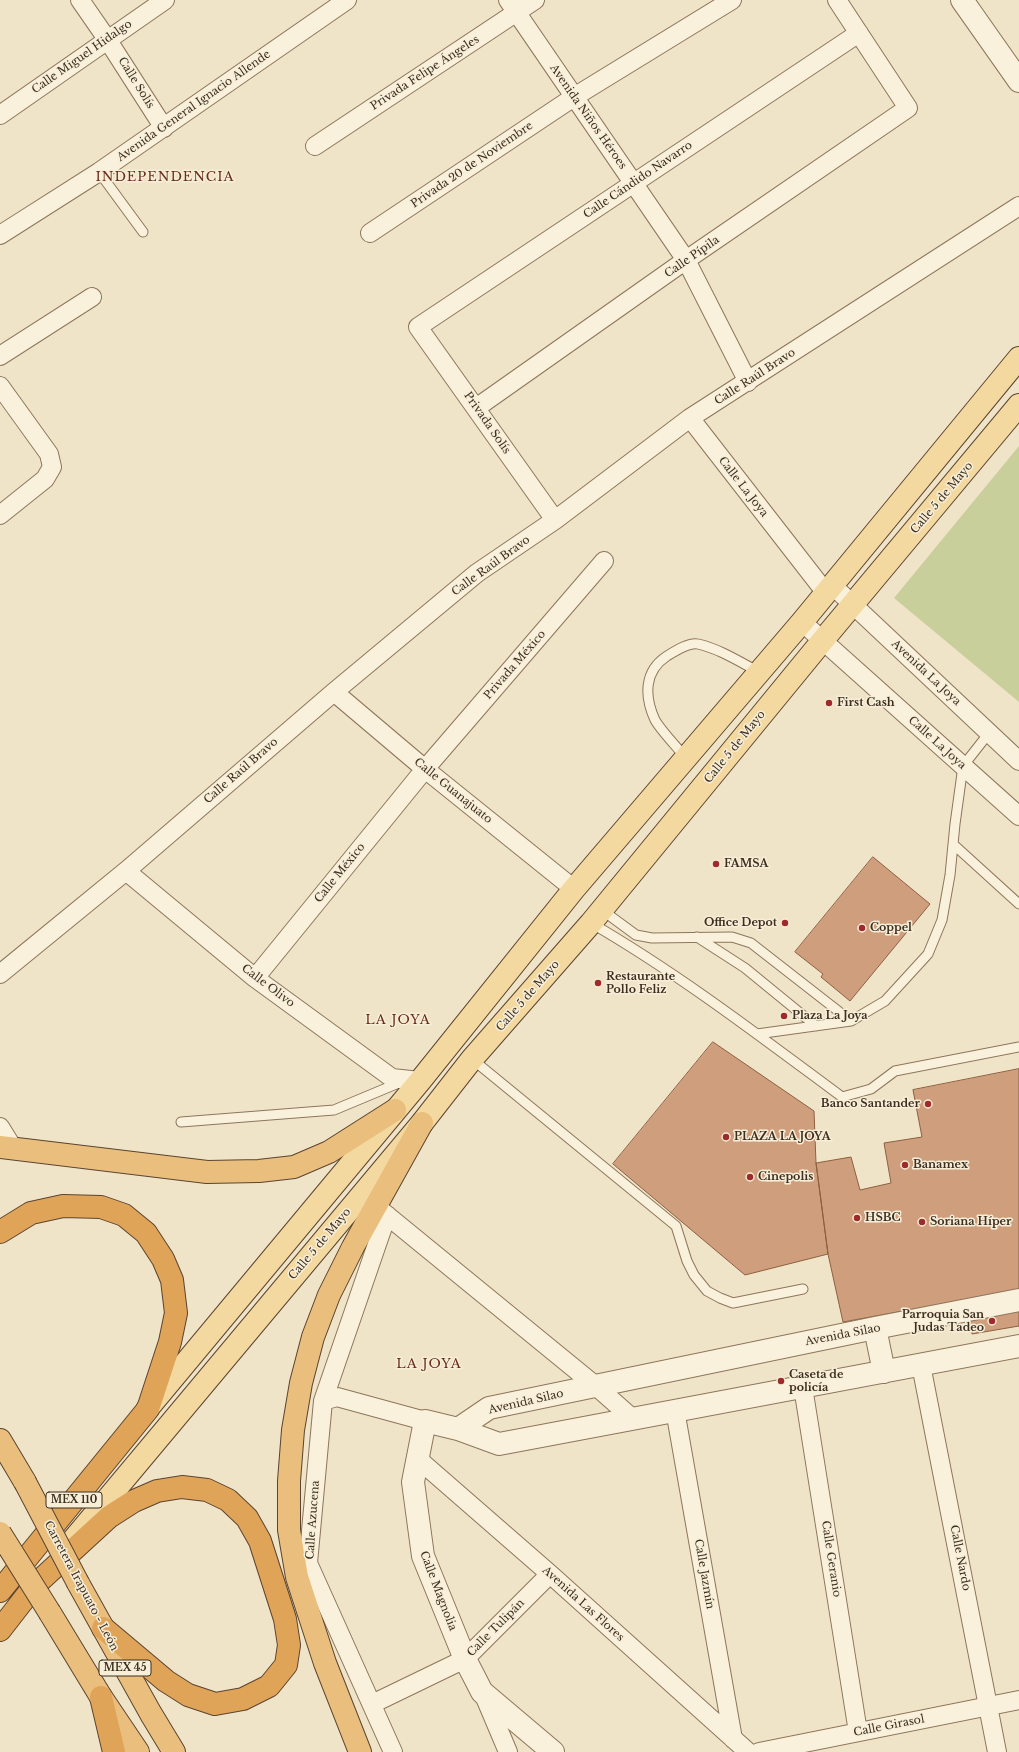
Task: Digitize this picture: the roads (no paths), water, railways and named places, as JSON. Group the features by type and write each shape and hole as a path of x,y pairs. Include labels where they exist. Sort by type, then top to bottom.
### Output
{"highway":[{"path":"6,1148 208,1172 259,1172 294,1167 329,1152 395,1110"},
{"path":"360,1752 325,1664 296,1577 289,1530 289,1481 294,1430 301,1382 312,1337 329,1295 353,1247 382,1210 422,1123"},
{"path":"0,1232 31,1214 63,1206 101,1207 124,1215 146,1233 163,1259 172,1280 176,1313 170,1342 148,1408"},
{"name":"MEX 110","path":"0,1591 148,1408"},
{"name":"Carretera Irapuato - León","path":"0,1440 25,1482 103,1628 174,1752"},
{"path":"0,1630 35,1585 109,1517 134,1501 157,1491 182,1487 207,1490 228,1500 247,1518 260,1541 285,1619 289,1645 286,1665 269,1686 243,1699 215,1704 188,1695 166,1681 103,1628"},
{"name":"MEX 45","path":"0,1533 101,1696 138,1752"},
{"path":"101,1696 114,1752"}],"main road":[{"path":"148,1408 395,1110 413,1080 802,622 1019,358"},
{"name":"Calle 5 de Mayo","path":"35,1585 422,1123 472,1059 597,917 823,640 1019,405"}],"street":[{"name":"Calle Solís","path":"80,0 164,128"},
{"name":"Calle Miguel Hidalgo","path":"0,114 165,0"},
{"name":"Avenida General Ignacio Allende","path":"0,235 99,172 164,128 347,0"},
{"name":"Privada Felipe Ángeles","path":"315,146 512,6 535,0"},
{"name":"Privada 20 de Noviembre","path":"370,233 574,98 732,0"},
{"path":"836,0 859,33"},
{"path":"962,0 1019,81"},
{"name":"Avenida Niños Héroes","path":"512,6 686,260 748,382"},
{"name":"Calle Pípila","path":"476,408 686,260 908,108 859,33"},
{"name":"Calle Cándido Navarro","path":"418,327 859,33"},
{"name":"Calle Raúl Bravo","path":"0,974 126,871 334,692 477,573 555,520 690,418 1019,206"},
{"path":"0,356 92,297"},
{"name":"Privada Solís","path":"418,327 555,520"},
{"path":"0,386 49,454 52,467 45,479 0,515"},
{"name":"Calle La Joya","path":"690,418 829,589"},
{"name":"Privada México","path":"425,769 604,561"},
{"name":"Avenida La Joya","path":"829,589 853,604 1019,761"},
{"name":"Calle La Joya","path":"802,622 1019,816"},
{"name":"Calle Guanajuato","path":"334,692 425,769 574,890"},
{"name":"Calle México","path":"255,978 425,769"},
{"name":"Calle Olivo","path":"126,871 255,978 392,1078 413,1080"},
{"path":"0,1127 6,1148"},
{"path":"382,1210 597,1387 632,1418"},
{"name":"Calle Azucena","path":"382,1210 323,1401 308,1563 393,1752"},
{"name":"Avenida Silao","path":"458,1429 489,1408 597,1387 617,1381 875,1328 1019,1300"},
{"path":"875,1328 884,1372"},
{"path":"323,1401 337,1397 458,1429 499,1444 1019,1346"},
{"name":"Calle Nardo","path":"921,1365 997,1752"},
{"name":"Calle Geranio","path":"803,1387 858,1732"},
{"name":"Calle Jazmín","path":"675,1410 733,1739"},
{"name":"Calle Magnolia","path":"425,1420 413,1482 422,1556 465,1659 482,1692 508,1752"},
{"name":"Avenida Las Flores","path":"418,1458 748,1752"},
{"name":"Calle Tulipán","path":"372,1704 465,1659 550,1574"},
{"path":"482,1692 553,1752"},
{"name":"Calle Girasol","path":"759,1752 1019,1700"}],"lane":[{"path":"99,172 144,232"},
{"path":"686,758 656,721 646,693 651,672 663,659 677,649 696,644 720,652 759,672"},
{"path":"757,1034 851,1021 885,1000 928,954 942,920 950,876 963,766 990,733"},
{"path":"953,844 1019,904"},
{"path":"597,917 640,937 732,937 751,943 851,1021"},
{"path":"597,917 641,953 757,1034 842,1097 871,1089 896,1071 1019,1047"},
{"path":"697,937 745,968 816,1026"},
{"path":"472,1059 676,1226 687,1261 694,1275 707,1291 733,1303 803,1289"},
{"path":"181,1122 334,1110 413,1080"}],"place":[{"name":"First Cash","path":"829,703"},
{"name":"FAMSA","path":"716,864"},
{"name":"Office Depot","path":"785,923"},
{"name":"Coppel","path":"862,928"},
{"name":"Restaurante Pollo Feliz","path":"598,983"},
{"name":"Plaza La Joya","path":"784,1016"},
{"name":"Banco Santander","path":"928,1104"},
{"name":"PLAZA LA JOYA","path":"726,1137"},
{"name":"Banamex","path":"905,1165"},
{"name":"Cinepolis","path":"750,1177"},
{"name":"HSBC","path":"857,1218"},
{"name":"Soriana Híper","path":"922,1222"},
{"name":"Parroquia San Judas Tadeo","path":"992,1321"},
{"name":"Caseta de policía","path":"781,1381"}],"district":[{"name":"INDEPENDENCIA","path":"165,177"},
{"name":"LA JOYA","path":"398,1020"},
{"name":"LA JOYA","path":"429,1364"}]}
